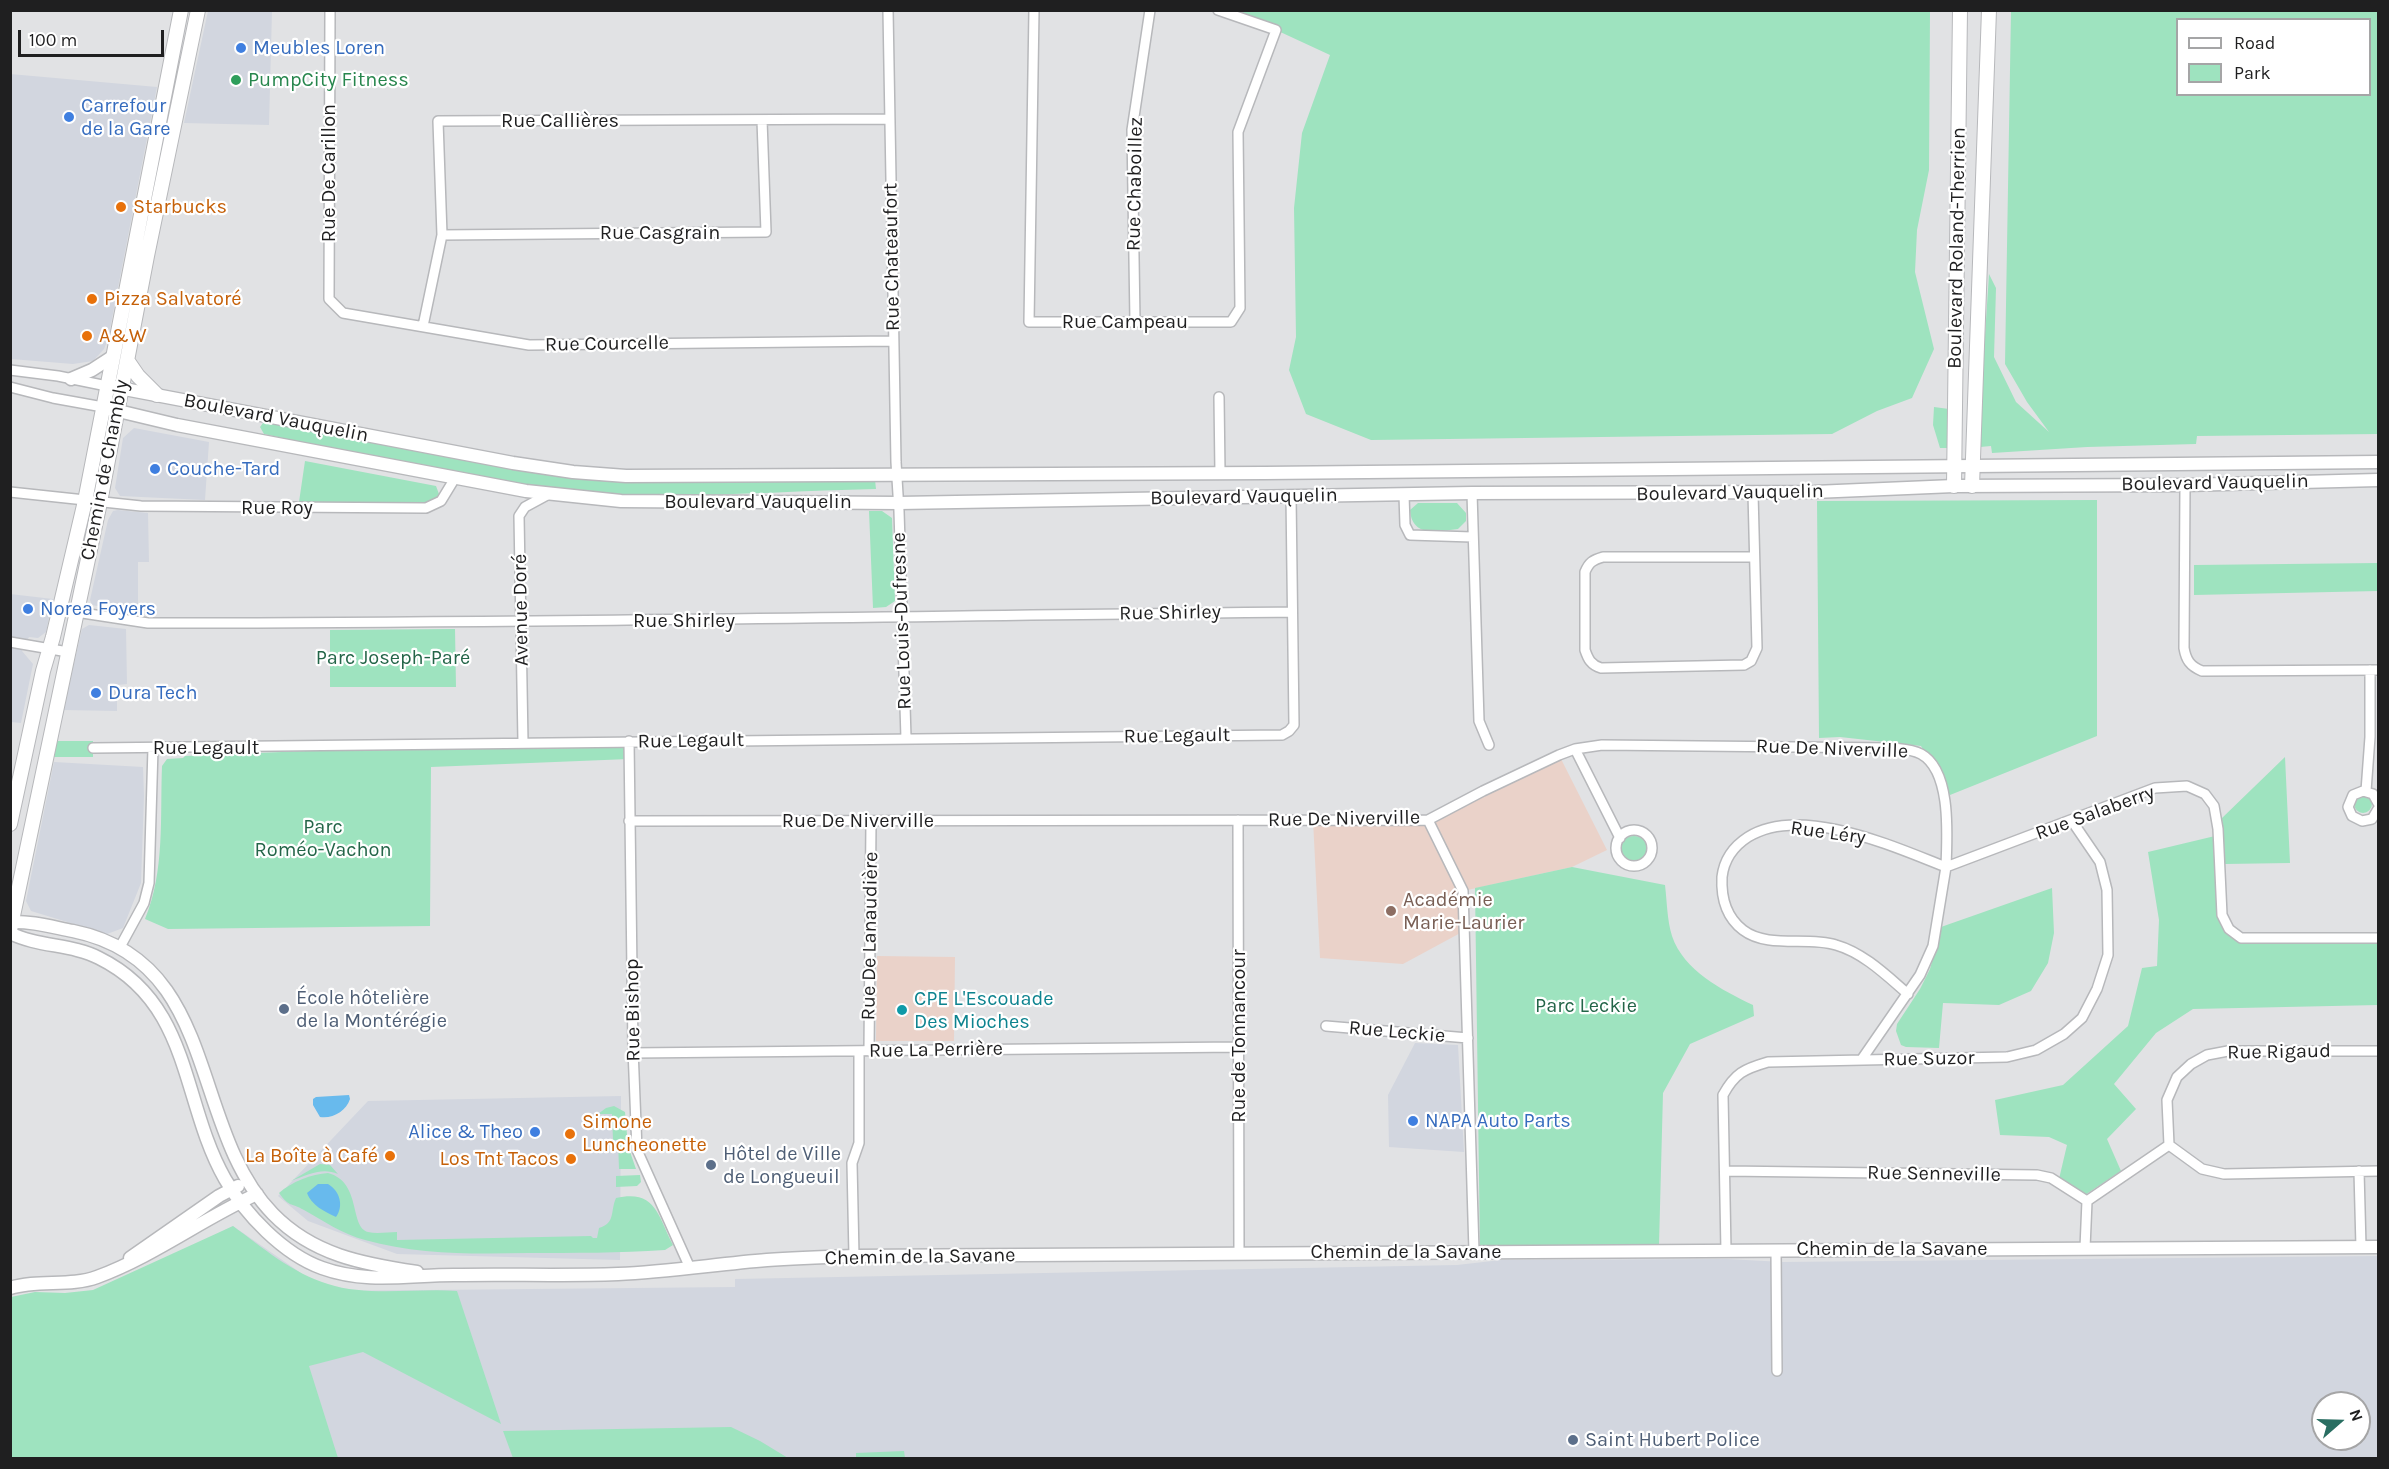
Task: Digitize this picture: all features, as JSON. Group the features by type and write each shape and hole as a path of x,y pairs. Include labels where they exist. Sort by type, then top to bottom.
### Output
{"main road":[{"name":"Chemin de Chambly","path":"11,927 100,502 110,409 107,386 181,10"},
{"name":"Chemin de Chambly","path":"10,824 43,671 85,501 110,409 122,388 198,10"},
{"name":"Boulevard Roland-Therrien","path":"1954,486 1960,10"},
{"name":"Boulevard Roland-Therrien","path":"1972,486 1989,10"},
{"path":"127,360 138,376 157,395"}],"street":[{"name":"Rue De Carillon","path":"329,299 330,10"},
{"name":"Rue Chateaufort","path":"888,10 893,341 899,503"},
{"name":"Rue Campeau","path":"1034,10 1029,322 1231,321 1240,308 1238,132 1276,30 1218,10"},
{"name":"Rue Chaboillez","path":"1135,322 1132,130 1150,10"},
{"name":"Rue Callières","path":"423,326 442,235 438,121 890,119"},
{"name":"Rue Casgrain","path":"442,235 766,232 762,120"},
{"name":"Rue Courcelle","path":"329,299 343,313 529,345 893,341"},
{"path":"70,379 93,370 112,357"},
{"path":"10,370 107,386"},
{"name":"Boulevard Vauquelin","path":"107,386 497,460 582,473 683,476 897,473 1220,473 2379,462"},
{"path":"10,387 46,397 110,409"},
{"name":"Boulevard Vauquelin","path":"1219,397 1220,473"},
{"name":"Boulevard Vauquelin","path":"110,409 455,478 549,494 621,501 899,503 1291,496 1754,493 1954,486 2185,485 2379,480"},
{"name":"Rue Roy","path":"10,492 141,506 192,508 426,508 441,501 455,478"},
{"path":"2185,485 2184,648 2186,658 2192,667 2202,671 2374,670 2366,791"},
{"path":"1754,493 1757,648 1751,661 1744,665 1601,668 1594,666 1588,658 1585,650 1585,572 1588,564 1594,560 1603,557 1754,557"},
{"name":"Avenue Doré","path":"523,742 519,513 525,507 549,494"},
{"path":"1472,494 1479,721 1489,745"},
{"path":"1404,495 1405,525 1410,536 1472,537"},
{"path":"1291,496 1292,612"},
{"name":"Rue Louis-Dufresne","path":"899,503 906,738"},
{"name":"Rue Shirley","path":"76,612 148,623 748,620 1292,612"},
{"name":"Rue Legault","path":"93,748 1282,735 1289,731 1294,719 1292,612"},
{"path":"10,642 68,652"},
{"name":"Rue Bishop","path":"629,741 633,1053 637,1150 690,1268"},
{"name":"Rue De Niverville","path":"629,821 1428,820 1483,791 1575,749 1602,745 1893,748 1912,750 1923,755 1931,764 1944,793 1946,867"},
{"path":"120,947 144,903 149,883 153,748"},
{"path":"1575,749 1620,838"},
{"name":"Rue Salaberry","path":"1946,867 2146,791 2187,786 2205,794 2214,806 2218,829 2222,915 2229,929 2241,938 2379,938"},
{"path":"2379,803 2376,796 2366,791 2351,797 2349,804 2351,814 2356,819 2367,821 2374,817 2379,809"},
{"name":"Rue de Tonnancour","path":"1238,820 1239,1252"},
{"name":"Rue Leckie","path":"1428,820 1463,891 1474,1251"},
{"name":"Rue De Lanaudière","path":"854,1256 852,1163 859,1143 871,821"},
{"name":"Rue Suzor","path":"1726,1251 1723,1095 1731,1080 1745,1069 1768,1062 2007,1057 2036,1050 2064,1034 2082,1018 2097,989 2109,955 2107,890 2100,862 2072,821"},
{"name":"Rue Léry","path":"1908,994 1857,954 1838,945 1817,941 1768,940 1755,937 1743,930 1725,908 1722,874 1730,854 1755,832 1777,826 1801,825 1840,830 1873,839 1946,867"},
{"path":"1862,1059 1920,975 1933,946 1946,867"},
{"name":"Chemin de la Savane","path":"433,1275 348,1260 291,1230 274,1215 240,1170 188,1026 164,983 120,947 87,934 26,921 11,927 23,940 97,957 127,974 149,997 175,1039 204,1129 221,1169 241,1202 261,1227 279,1242 319,1267 345,1275 370,1278 409,1278 433,1275 619,1274 854,1256 2379,1247"},
{"name":"Rue Leckie","path":"1326,1026 1468,1038"},
{"name":"Rue La Perrière","path":"633,1053 1239,1047"},
{"name":"Rue Rigaud","path":"2169,1145 2167,1100 2177,1077 2191,1064 2206,1055 2228,1051 2379,1051"},
{"path":"2085,1248 2087,1201 2169,1145 2202,1169 2224,1174 2379,1171"},
{"name":"Rue Senneville","path":"1726,1171 2037,1175 2051,1178 2087,1201"},
{"path":"2359,1171 2361,1247"},
{"path":"120,1266 232,1189 248,1181"},
{"path":"10,1288 30,1284 85,1280 142,1259 257,1194"},
{"path":"1776,1251 1777,1371"}],"shaded area":[{"path":"208,11 272,11 269,125 184,123"},
{"path":"10,74 157,87 108,339 104,349 93,361 73,364 11,359"},
{"path":"134,428 209,442 205,500 120,496 115,488 123,438"},
{"path":"113,511 148,513 149,562 138,562 138,616 136,613 92,605 90,600 108,520"},
{"path":"10,594 53,599 46,632 38,638 29,637 22,651 33,664 21,723 11,722"},
{"path":"89,625 126,629 127,684 117,685 117,711 63,710 82,629"},
{"path":"1559,755 1607,850 1572,867 1463,891 1464,931 1403,964 1320,958 1313,820 1428,820"},
{"path":"54,762 143,767 141,883 123,928 107,934 31,911 26,901"},
{"path":"877,956 955,957 954,1041 876,1041"},
{"path":"1415,1043 1458,1045 1464,1152 1389,1147 1388,1095"},
{"path":"621,1096 620,1260 397,1254 308,1221 278,1196 368,1101"},
{"path":"233,1226 327,1291 735,1287 735,1279 1457,1265 1501,1260 1727,1259 1783,1262 2378,1256 2378,1458 11,1458 103,1291"}],"green space":[{"path":"1221,11 1930,11 1929,170 1917,230 1915,272 1934,349 1912,398 1877,411 1832,434 1371,440 1306,414 1289,370 1296,337 1294,208 1302,133 1330,55 1276,30"},
{"path":"2011,11 2378,11 2378,434 2197,436 2196,444 2087,447 1992,453 1991,446 1980,447 1978,444 1989,274 1996,288 1994,357 2016,402 2049,432 2027,402 2005,364"},
{"path":"1934,407 1949,409 1948,448 1940,448 1933,425"},
{"path":"268,422 514,470 584,479 652,482 875,480 876,489 664,495 573,491 530,486 264,434 260,427 263,423"},
{"path":"305,461 436,486 439,494 435,500 429,502 299,502"},
{"path":"2097,500 2097,736 1950,795 1921,746 1840,737 1819,738 1817,501"},
{"path":"1418,503 1457,503 1466,513 1466,521 1458,529 1426,531 1420,529 1415,525 1410,510"},
{"path":"869,511 882,511 892,518 895,601 886,607 873,608"},
{"path":"2378,563 2378,591 2194,595 2194,565"},
{"name":"Parc Joseph-Paré","path":"455,629 456,687 330,687 330,630"},
{"path":"57,741 93,741 93,757 54,757"},
{"name":"Parc Roméo-Vachon","path":"629,741 629,759 431,767 430,926 168,929 145,919 159,863 162,766 167,759 185,756 523,742"},
{"path":"2285,757 2290,863 2225,864 2222,818"},
{"path":"2359,795 2367,795 2372,800 2370,811 2359,813 2354,808 2354,800"},
{"path":"1634,836 1644,840 1648,850 1644,860 1634,864 1624,860 1620,850 1624,840"},
{"path":"2215,836 2219,920 2228,934 2241,942 2378,943 2378,1005 2193,1009 2156,1033 2114,1084 2136,1109 2107,1139 2121,1171 2082,1197 2059,1179 2067,1145 2049,1137 2000,1135 1995,1100 2063,1085 2128,1026 2142,968 2157,966 2159,920 2148,852"},
{"name":"Parc Leckie","path":"1572,867 1665,885 1672,936 1685,959 1705,978 1753,1005 1754,1016 1690,1044 1663,1093 1659,1245 1480,1249 1475,888"},
{"path":"2052,888 2054,933 2048,963 2031,991 1999,1005 1943,1003 1939,1048 1901,1045 1896,1031 1897,1024 1930,969 1941,927"},
{"path":"614,1106 625,1112 628,1146 636,1169 619,1169 618,1140 613,1140 612,1114 598,1114"},
{"path":"320,1164 330,1165 338,1174 326,1171 291,1181"},
{"path":"328,1173 339,1178 346,1185 362,1228 371,1233 397,1232 397,1240 591,1236 597,1238 599,1228 608,1223 612,1216 616,1198 629,1196 640,1197 654,1207 673,1245 665,1250 648,1251 487,1254 446,1253 385,1245 341,1231 288,1203 279,1193 302,1179"},
{"path":"640,1175 641,1182 637,1186 616,1187 616,1176"},
{"path":"233,1226 290,1267 328,1284 375,1291 457,1291 501,1424 363,1352 309,1366 338,1458 11,1458 11,1297 35,1292 65,1293 93,1290"},
{"path":"731,1427 788,1458 513,1458 503,1431"},
{"path":"904,1451 905,1458 856,1458 856,1453"}],"water":[{"path":"349,1095 350,1099 345,1107 330,1117 320,1117 313,1105 313,1099 316,1097"},
{"path":"318,1184 328,1184 338,1195 340,1208 336,1217 319,1208 309,1197 307,1193"}],"place":[{"name":"Meubles Loren","path":"241,48"},
{"name":"PumpCity Fitness","path":"236,80"},
{"name":"Carrefour de la Gare","path":"69,117"},
{"name":"Starbucks","path":"121,207"},
{"name":"Pizza Salvatoré","path":"92,299"},
{"name":"A&W","path":"87,336"},
{"name":"Couche-Tard","path":"155,469"},
{"name":"Norea Foyers","path":"28,609"},
{"name":"Dura Tech","path":"96,693"},
{"name":"Académie Marie-Laurier","path":"1391,911"},
{"name":"École hôtelière de la Montérégie","path":"284,1009"},
{"name":"CPE L'Escouade Des Mioches","path":"902,1010"},
{"name":"NAPA Auto Parts","path":"1413,1121"},
{"name":"Alice & Theo","path":"535,1132"},
{"name":"Simone Luncheonette","path":"570,1134"},
{"name":"La Boîte à Café","path":"390,1156"},
{"name":"Los Tnt Tacos","path":"571,1159"},
{"name":"Hôtel de Ville de Longueuil","path":"711,1165"},
{"name":"Saint Hubert Police","path":"1573,1440"}]}
